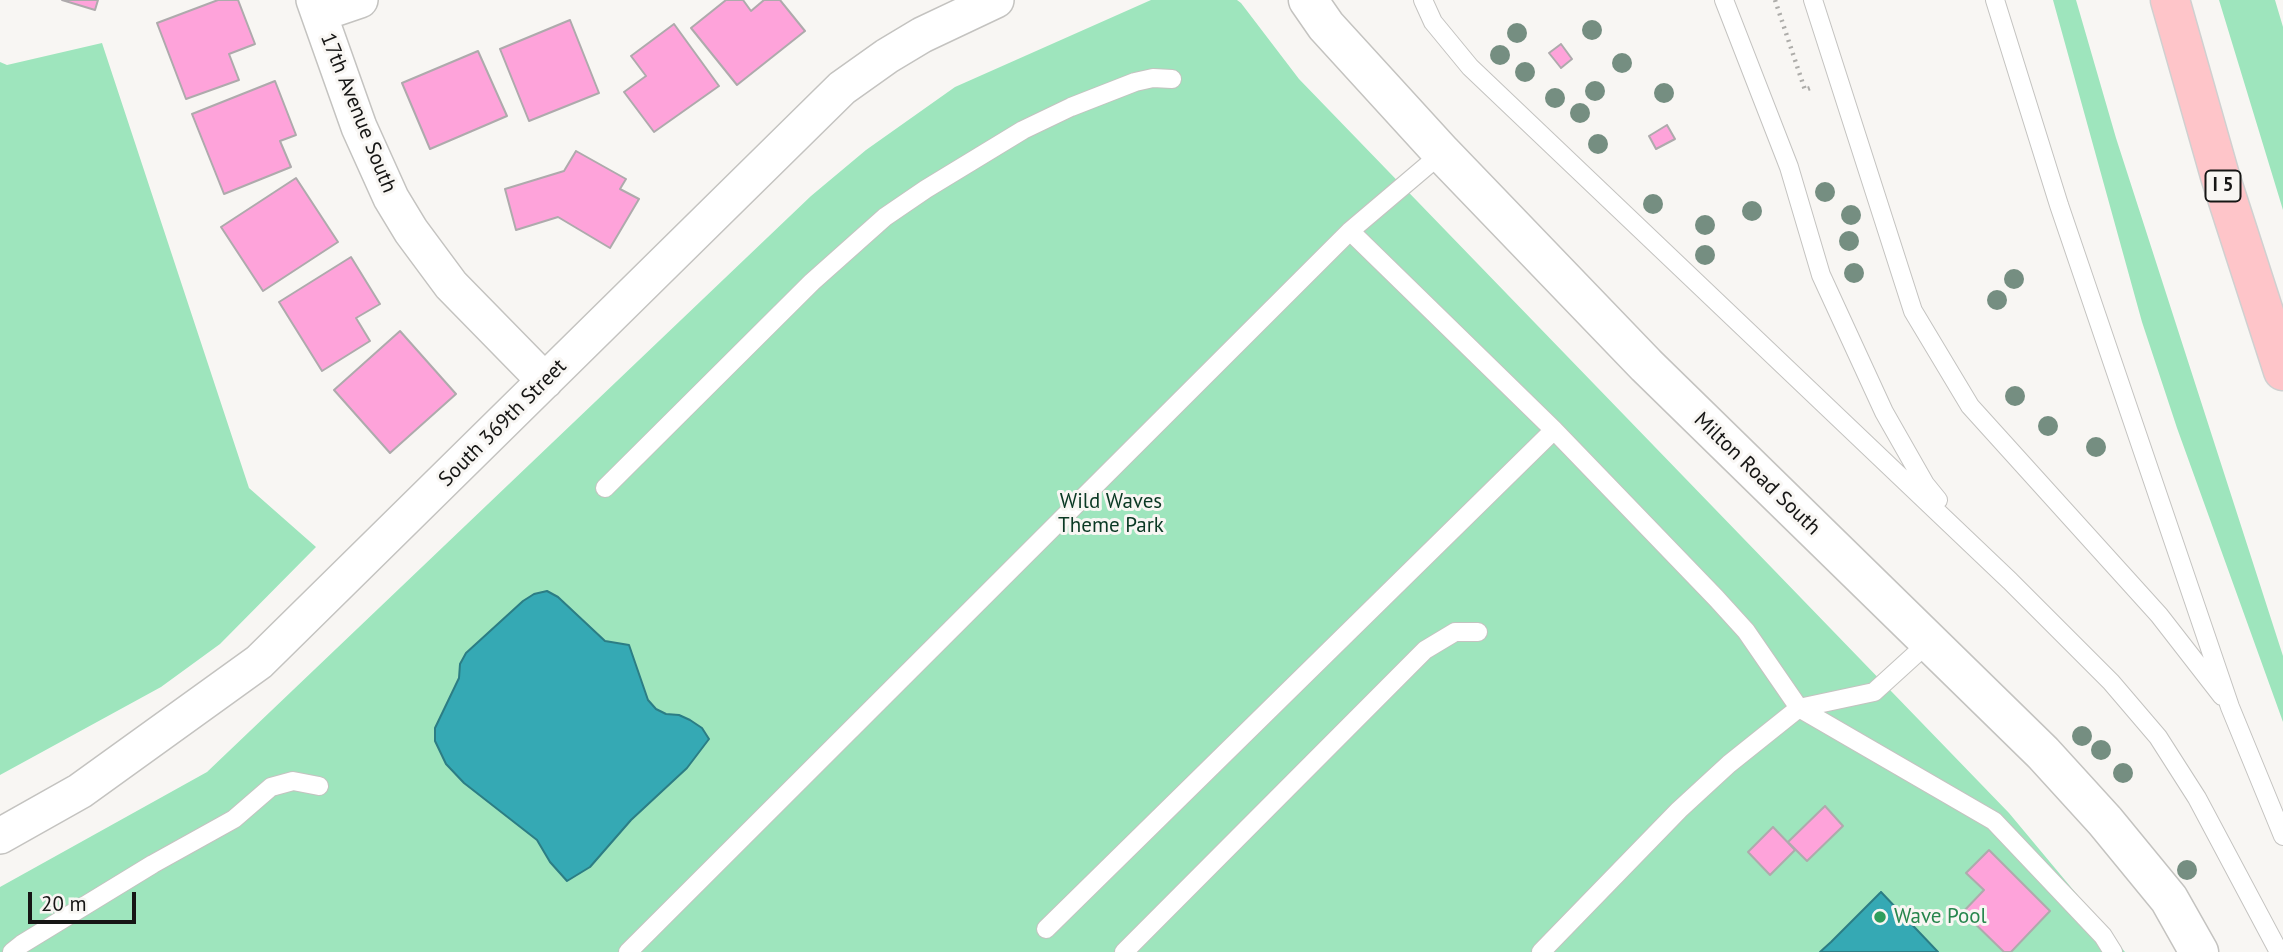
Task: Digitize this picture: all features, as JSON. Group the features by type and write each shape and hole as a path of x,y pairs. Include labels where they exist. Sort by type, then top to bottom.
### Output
{"highway":[{"name":"I 5","path":"2170,0 2220,176 2283,371"}],"street":[{"path":"316,7 360,0"},
{"name":"South 369th Street","path":"0,836 80,791 259,662 842,88 899,49 996,0"},
{"name":"Milton Road South","path":"1308,0 1326,26 1442,152 1646,365 2043,753 2105,821 2169,899 2199,952"},
{"name":"17th Avenue South","path":"316,7 359,127 398,209 452,285 545,381"}],"lane":[{"path":"1724,0 1789,167 1821,275 1884,412 1925,484 1966,534 2010,581"},
{"path":"1813,0 1913,311 1970,406 2159,615 2230,707"},
{"path":"1995,0 2059,205 2230,707 2283,836"},
{"path":"1423,1 1433,22 1470,66 2010,581 2111,682 2158,737 2203,809 2279,952"},
{"path":"605,488 812,282 885,218 926,189 1023,130 1071,107 1135,82 1153,78 1172,79"},
{"path":"628,952 1349,231 1442,152"},
{"path":"1349,231 1554,430 1746,631 1799,708 1994,821 2103,936 2113,952"},
{"path":"1046,929 1554,430"},
{"path":"1124,952 1425,650 1455,632 1478,632"},
{"path":"1541,952 1679,810 1729,764 1799,708 1874,692 1929,642"},
{"path":"12,952 153,864 234,819 271,787 293,781 319,786"}],"path":[{"path":"1775,0 1805,90 1837,79"}],"green space":[{"name":"Wild Waves Theme Park","path":"1151,0 1237,0 1241,3 1299,79 2009,813 2125,952 0,952 0,887 207,772 811,196 866,150 955,87"},
{"path":"2053,0 2076,0 2116,138 2283,656 2283,722 2177,428 2142,322"},
{"path":"2219,0 2275,0 2283,27 2283,210"},
{"path":"102,43 249,488 316,547 220,644 161,687 0,775 0,62 7,65"}],"water":[{"path":"547,591 558,597 605,641 629,645 648,700 656,709 666,714 679,715 690,720 702,728 709,739 687,768 631,820 590,867 567,881 550,862 537,840 464,783 446,764 435,741 435,728 459,678 460,664 466,653 523,601 534,594"},
{"name":"Wave Pool","path":"1881,892 1938,952 1820,952 1831,942"}],"building":[{"path":"62,0 98,0 95,10"},
{"path":"218,0 238,0 255,44 229,54 239,80 186,99 157,23"},
{"path":"726,0 743,0 751,11 764,0 780,0 805,31 737,85 691,28"},
{"path":"570,20 599,93 529,121 500,49"},
{"path":"674,24 719,86 654,132 624,92 646,76 631,56"},
{"path":"1561,44 1572,59 1561,68 1549,53"},
{"path":"478,51 507,116 430,149 402,83"},
{"path":"275,81 296,135 280,141 291,167 224,194 192,114"},
{"path":"1667,125 1675,139 1656,149 1649,136"},
{"path":"576,151 626,179 620,189 639,199 610,248 558,217 516,230 505,189 564,171"},
{"path":"296,178 338,242 263,291 221,227"},
{"path":"351,257 380,304 356,318 370,341 322,371 279,302"},
{"path":"400,331 456,394 390,453 334,390"},
{"path":"1825,806 1843,826 1807,861 1788,842"},
{"path":"1773,827 1795,850 1770,875 1748,852"},
{"path":"1989,850 2050,911 2011,952 2004,952 1963,912 1984,890 1966,873"}],"place":[{"name":"Wave Pool","path":"1880,917"}]}
